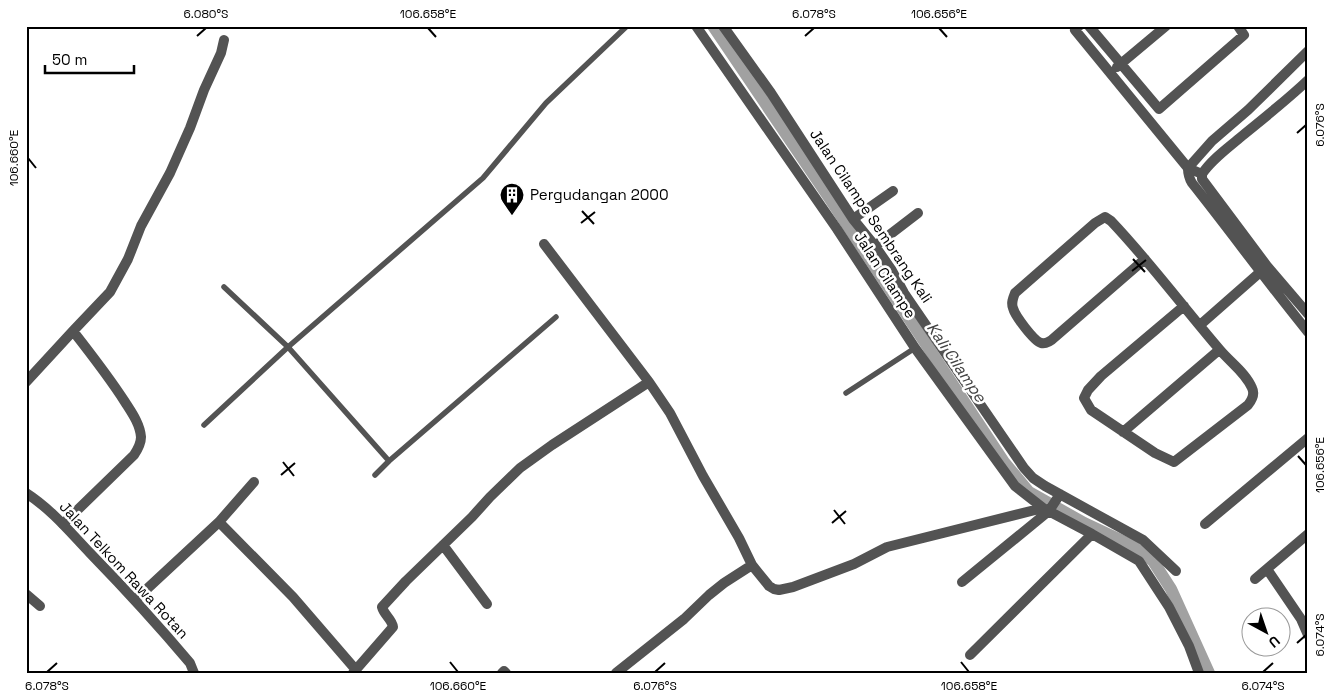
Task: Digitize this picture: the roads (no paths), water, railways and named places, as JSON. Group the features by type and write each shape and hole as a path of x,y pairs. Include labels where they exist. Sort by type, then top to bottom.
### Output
{"street":[{"name":"Jalan Cilampe","path":"696,26 836,229 915,348 1014,486 1046,510 1139,561 1169,607 1189,646 1199,673"},
{"name":"Jalan Cilampe Sembrang Kali","path":"724,26 1024,468 1033,478 1143,540 1176,571"},
{"path":"1079,26 1075,30 1188,168 1202,174"},
{"path":"1089,26 1158,109 1244,34 1238,26"},
{"path":"1111,72 1166,26"},
{"path":"26,382 110,292 128,259 141,226 170,173 221,53 224,40"},
{"path":"1308,51 1248,110 1212,140 1188,168 1189,178 1192,182 1264,268 1308,314"},
{"path":"1308,80 1228,148 1202,174 1202,179 1264,268 1272,289 1308,332"},
{"path":"853,218 893,191"},
{"path":"875,246 918,213"},
{"path":"1145,259 1047,343 1035,340 1015,315 1012,306 1015,293 1101,218 1105,217 1111,221 1145,259 1200,325 1219,350 1248,381 1254,393 1248,405 1174,462 1155,453 1092,410 1086,404 1084,398 1088,390 1101,376 1184,306"},
{"path":"544,244 649,382 670,413 752,565 769,586 779,590 793,587 854,564 887,547 1046,510"},
{"path":"1200,325 1264,268"},
{"path":"63,524 134,455 141,439 136,419 102,368 73,331"},
{"path":"1123,432 1219,350"},
{"path":"219,522 293,597 354,671 393,627 382,607 520,468 649,382"},
{"path":"1205,524 1308,438"},
{"path":"135,600 219,522 254,482"},
{"name":"Jalan Telkom Rawa Rotan","path":"26,493 44,506 63,524 135,600 190,663 194,673"},
{"path":"962,582 1046,510 1060,494"},
{"path":"970,655 1092,534"},
{"path":"1255,579 1308,534"},
{"path":"443,545 487,604"},
{"path":"616,673 684,619 724,583 752,565"},
{"path":"1267,569 1304,616 1308,635"},
{"path":"26,594 40,606"}],"lane":[{"path":"204,425 288,347 483,178 546,103 627,26"},
{"path":"224,287 288,347 389,461"},
{"path":"375,475 556,317"},
{"path":"846,392 915,348"}],"waterway":[{"name":"Kali Cilampe","path":"713,26 1004,462 1029,492 1084,523 1133,546 1153,561 1171,589 1209,673"}],"place":[{"name":"Pergudangan 2000","path":"512,216"}]}
